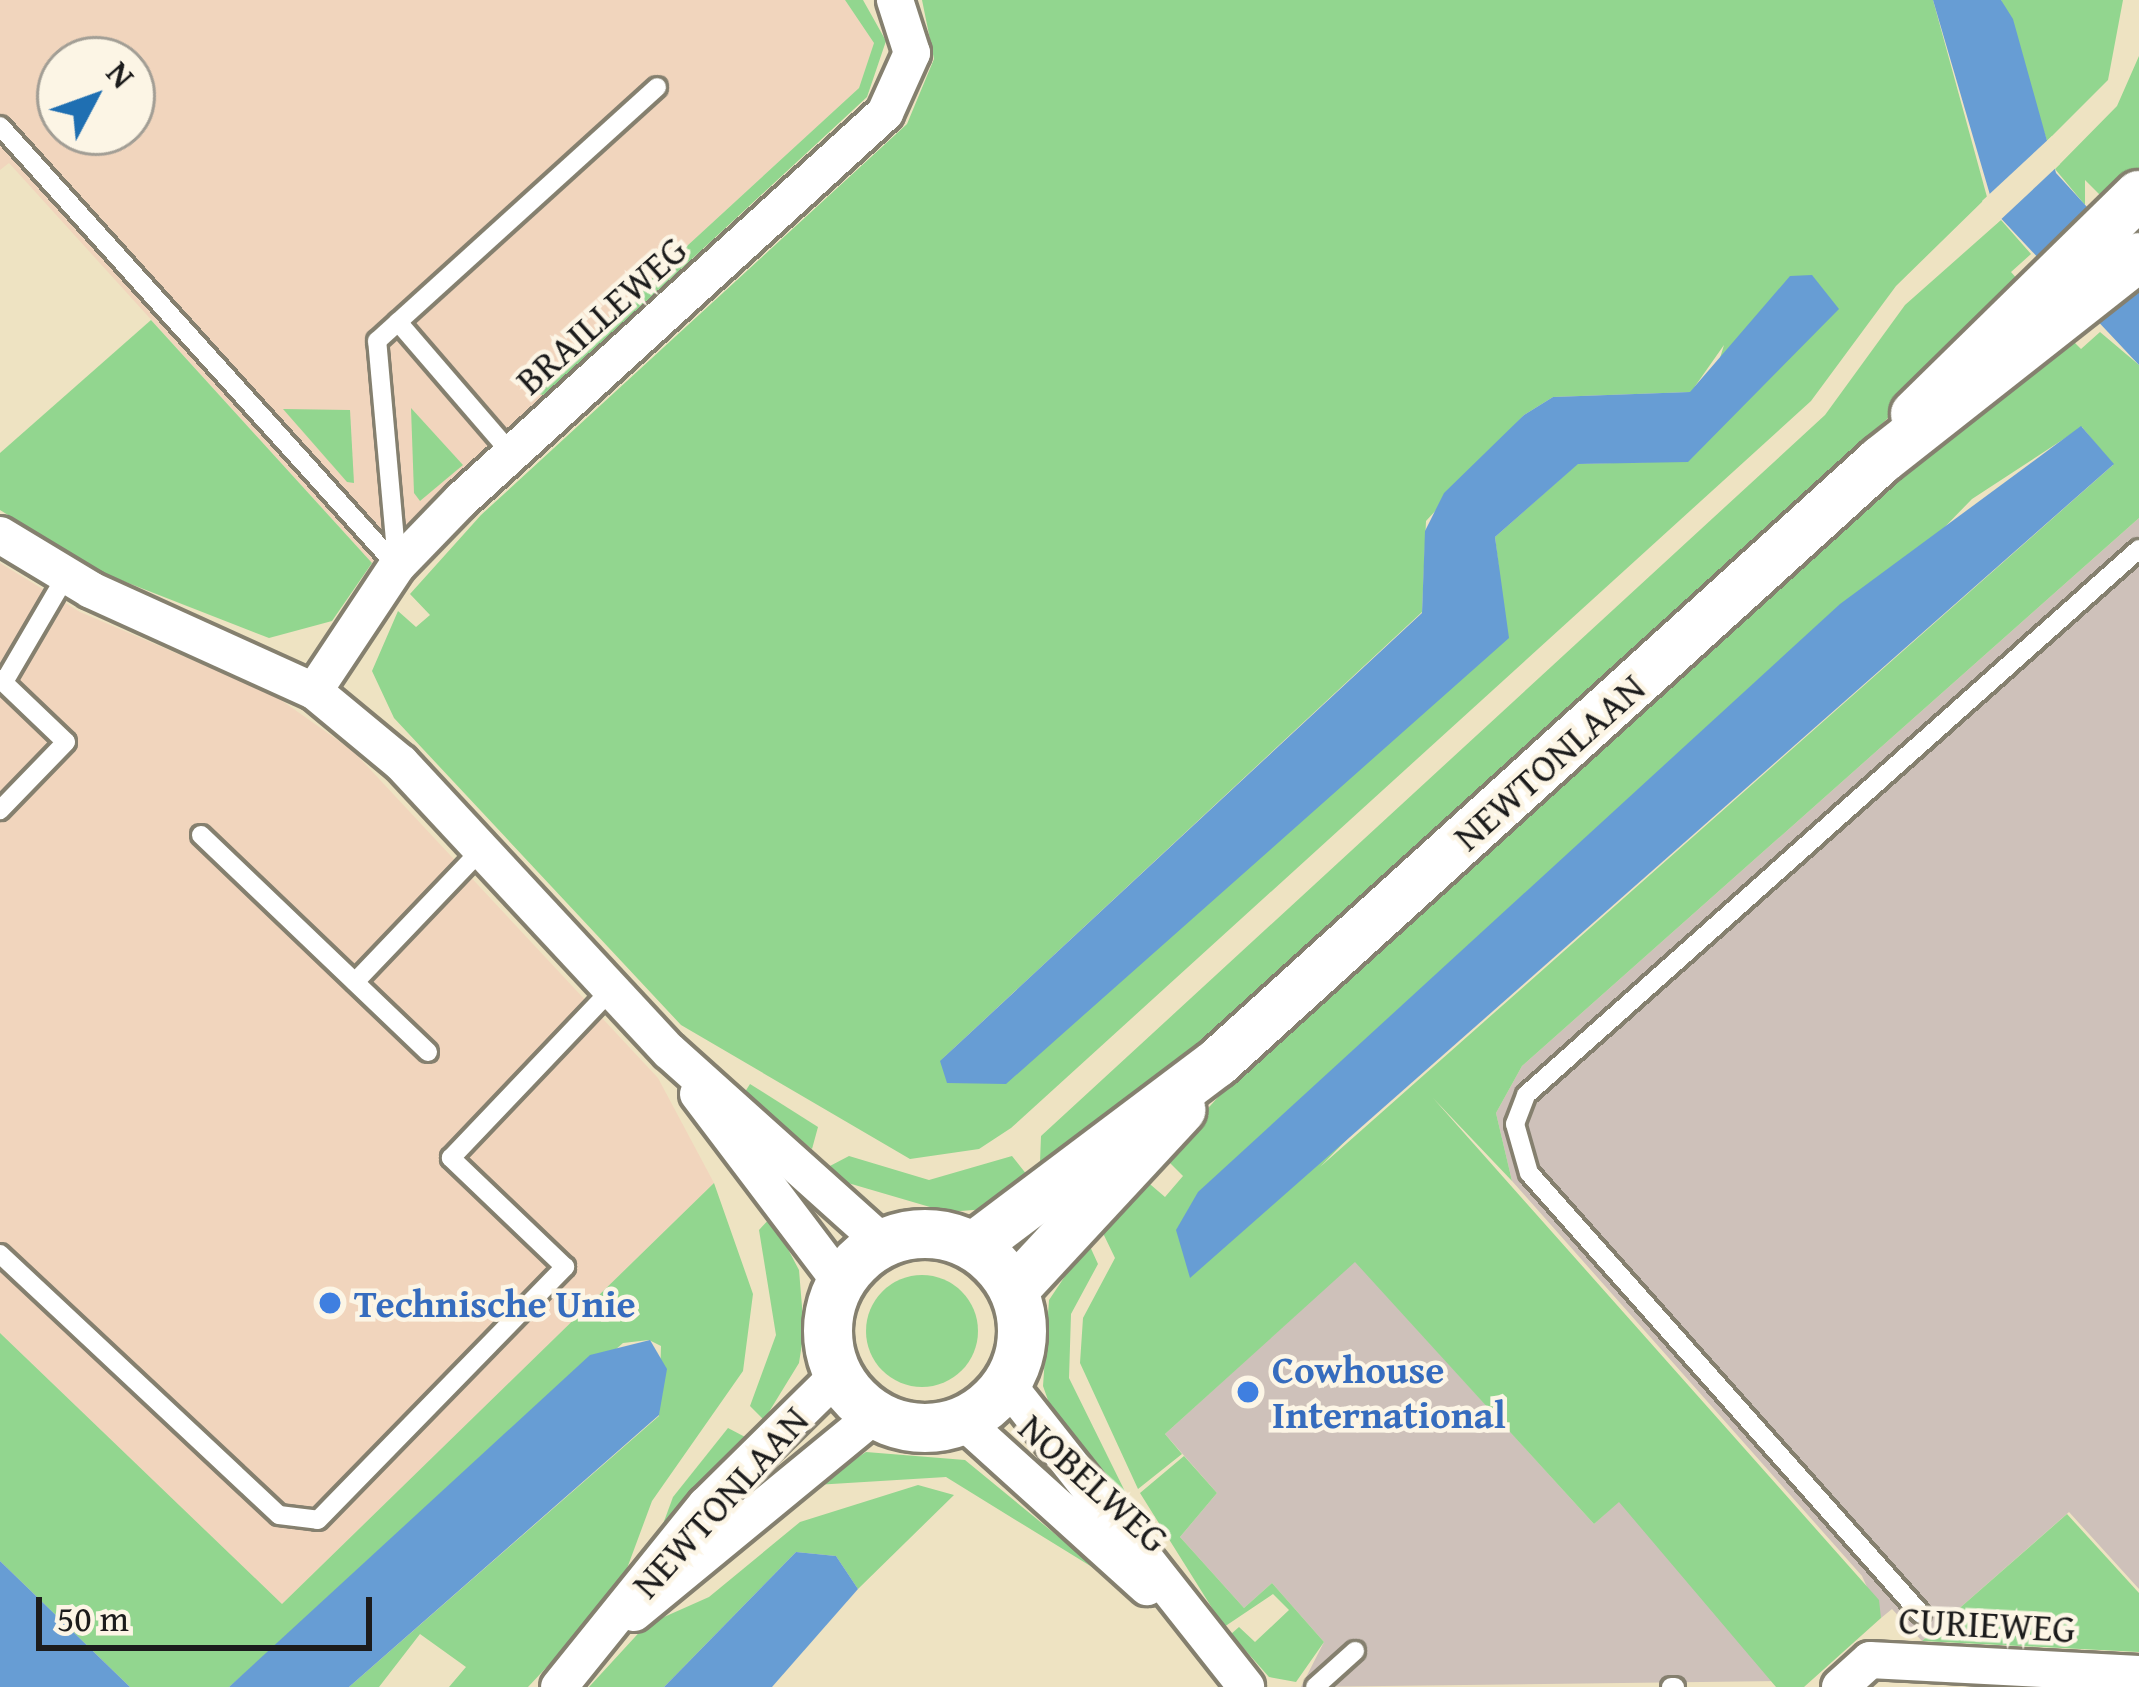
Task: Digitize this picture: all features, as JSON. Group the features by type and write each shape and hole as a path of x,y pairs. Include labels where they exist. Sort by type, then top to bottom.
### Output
{"street":[{"name":"BRAILLEWEG","path":"314,691 398,566 512,454 886,113 912,53 895,0"},
{"name":"NEWTONLAAN","path":"974,1246 1217,1063 2046,312 2132,223"},
{"path":"0,535 66,576 314,691 483,848 669,1052 840,1282"},
{"path":"669,1052 882,1242"},
{"name":"NEWTONLAAN","path":"1014,1290 1217,1063"},
{"path":"913,1233 974,1246 1014,1290 1023,1321 1007,1384 963,1421 907,1426 875,1414 838,1375 828,1315 840,1282 882,1242 913,1233"},
{"name":"NEWTONLAAN","path":"559,1687 706,1505 838,1375"},
{"name":"NOBELWEG","path":"1007,1384 1172,1606 1246,1687"},
{"name":"NEWTONLAAN","path":"607,1633 875,1414"},
{"name":"NOBELWEG","path":"963,1421 1172,1606"},
{"name":"CURIEWEG","path":"1840,1687 1870,1660 2139,1674"}],"lane":[{"path":"398,566 377,341 657,87"},
{"path":"0,126 398,566"},
{"path":"398,322 512,454"},
{"path":"1921,1614 1528,1173 1515,1124 1526,1095 2139,549"},
{"path":"0,810 66,742 2,681 66,576"},
{"path":"201,835 428,1052"},
{"path":"355,982 483,848"},
{"path":"0,1254 279,1516 318,1520 565,1267 451,1158 612,989"},
{"path":"1315,1687 1355,1651"}],"shaded area":[{"path":"0,0 845,0 874,43 859,88 528,392 545,395 372,563 9,163 0,170"},
{"path":"2139,518 2139,1589 2069,1512 1922,1641 1892,1609 1881,1618 1862,1576 1512,1181 1496,1113 1522,1066"},
{"path":"0,563 80,612 274,695 353,751 658,1078 714,1183 282,1604 0,1333"},
{"path":"1355,1261 1594,1524 1619,1501 1782,1681 1301,1687 1324,1642 1272,1583 1244,1608 1180,1537 1217,1493 1165,1434"}],"green space":[{"path":"845,0 863,0 886,41 867,97 545,395 527,393 859,88 874,43"},
{"path":"922,0 1933,0 1987,197 1896,286 1811,401 1011,1128 979,1149 910,1159 681,1025 394,718 372,671 398,611 416,627 430,615 410,594 481,515 907,124 934,59","holes":["1724,345 1688,461 1577,464 1495,537 1499,570 940,1061 1422,612 1426,521 1524,415 1553,397 1691,392"]},
{"path":"2001,0 2123,0 2108,80 2047,141"},
{"path":"2139,56 2139,168 2105,200 2085,180 2085,205 2055,169 2117,106"},
{"path":"2001,220 2031,254 2011,272 2019,281 1887,419 1124,1113 1040,1162 1041,1136 1825,415 1905,305"},
{"path":"151,320 372,563 332,621 269,638 100,572 0,510 0,453"},
{"path":"2100,332 2139,365 2139,518 1522,1066 1496,1113 1512,1181 1433,1098 1879,1600 1881,1618 1804,1687 1776,1687 1619,1502 1594,1524 1355,1262 1165,1434 1182,1454 1138,1489 1080,1363 1083,1318 1115,1258 1101,1229 1144,1179 1165,1197 1183,1176 1164,1157 1229,1085 1904,470 2073,341 2081,349","holes":["2082,427 2113,465 1320,1167 1972,499"]},
{"path":"411,408 463,465 420,501 414,493"},
{"path":"283,409 350,410 354,483 347,482"},
{"path":"750,1084 818,1127 812,1149 743,1095"},
{"path":"849,1156 929,1180 1012,1156 1031,1180 987,1209 947,1212 848,1183 828,1167"},
{"path":"714,1183 753,1294 743,1371 652,1501 619,1590 528,1687 449,1687 466,1667 420,1634 379,1687 349,1687 659,1416 661,1346 649,1340 623,1343 229,1687 130,1687 0,1561 0,1333 282,1604"},
{"path":"771,1217 799,1270 804,1331 799,1363 764,1420 750,1406 776,1335 759,1230"},
{"path":"1088,1242 1098,1264 1071,1314 1069,1378 1145,1532 1055,1420 1043,1386 1049,1300"},
{"path":"922,1275 943,1280 961,1292 973,1310 978,1331 973,1352 961,1370 943,1382 922,1387 901,1382 883,1370 871,1352 866,1331 871,1310 883,1292 901,1280"},
{"path":"728,1428 747,1438 659,1535 673,1497"},
{"path":"866,1452 965,1460 1105,1575 946,1477 815,1485"},
{"path":"1184,1456 1217,1493 1180,1537 1244,1608 1272,1583 1324,1642 1296,1682 1269,1677 1231,1634 1239,1627 1255,1642 1289,1610 1273,1594 1224,1627 1140,1493"},
{"path":"918,1485 954,1495 858,1589 836,1556 796,1552 664,1687 589,1687 646,1625 709,1597 800,1522"},
{"path":"2067,1514 2139,1593 2139,1652 1922,1641"}],"water":[{"path":"1933,0 2001,0 2013,19 2056,173 2139,264 2139,365 1995,212"},
{"path":"1812,275 1839,309 1688,462 1578,464 1495,537 1509,638 1006,1084 947,1083 940,1061 1422,613 1425,531 1444,493 1524,415 1553,397 1690,392 1790,276"},
{"path":"2081,426 2114,464 1190,1278 1176,1230 1198,1192 1840,604"},
{"path":"650,1340 667,1369 659,1415 349,1687 229,1687 590,1355"},
{"path":"796,1552 836,1556 858,1589 772,1687 664,1687"},
{"path":"0,1561 130,1687 0,1687"}],"pier":[{"path":"2052,136 2060,164 1996,224 1982,201"}],"place":[{"name":"Technische Unie","path":"330,1303"},
{"name":"Cowhouse International","path":"1248,1392"}]}
